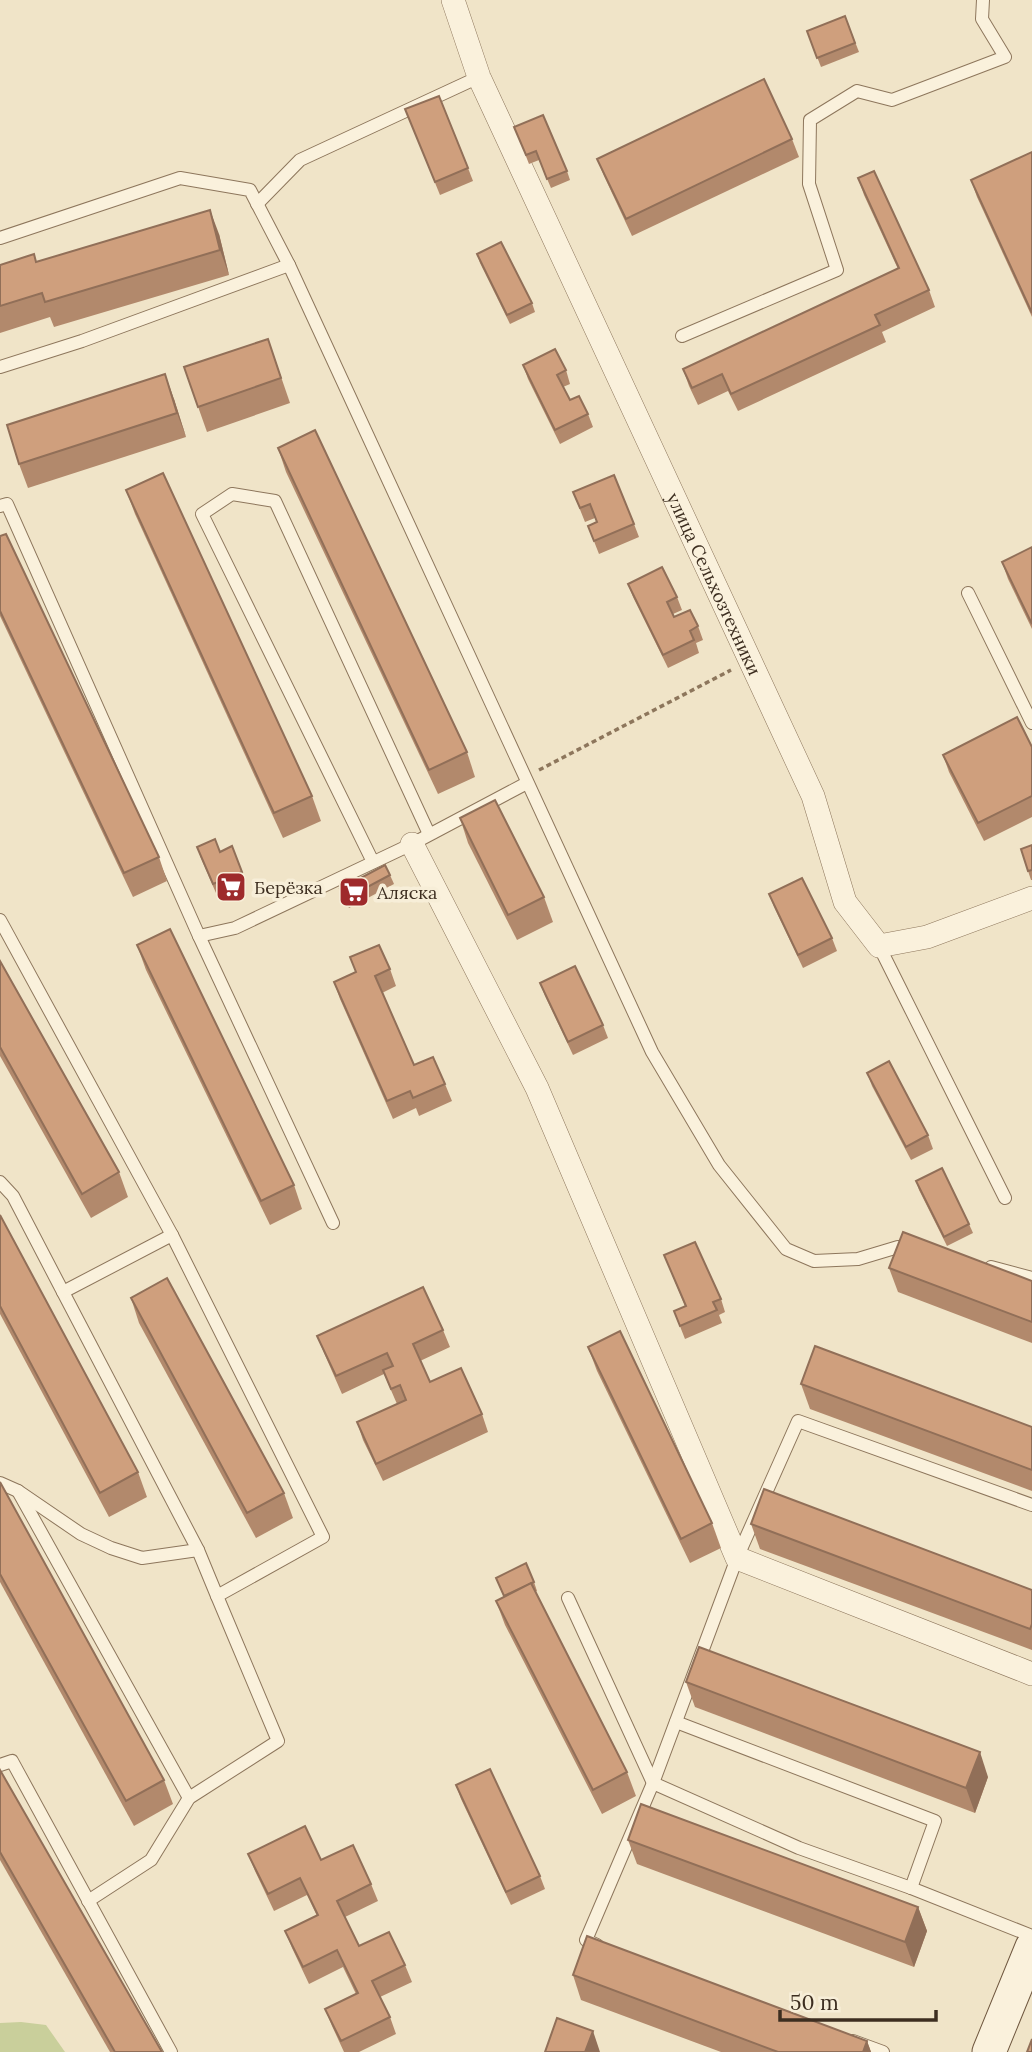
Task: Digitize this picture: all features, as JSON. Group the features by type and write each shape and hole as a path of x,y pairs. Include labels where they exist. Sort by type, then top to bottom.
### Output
{"main road":[{"path":"989,2052 1032,1947"}],"street":[{"name":"улица Сельхозтехники","path":"453,0 480,77 813,796 845,902 880,946"},
{"path":"421,839 537,1088 737,1558 1032,1674"},
{"path":"880,946 927,937 1032,898"}],"lane":[{"path":"682,336 837,270 809,184 810,120 857,91 892,100 1005,57 982,19 983,0"},
{"path":"257,204 300,160 480,77"},
{"path":"0,238 180,178 250,190 289,265 652,1052 719,1165 786,1250 814,1261 858,1259 898,1247 924,1250"},
{"path":"0,367 82,341 289,265"},
{"path":"373,862 202,514 232,494 275,501 421,839"},
{"path":"0,506 7,503 200,936 333,1223"},
{"path":"968,593 1032,723"},
{"path":"200,936 235,928 373,862 421,839 526,780"},
{"path":"0,920 172,1236 323,1537 217,1596"},
{"path":"880,946 1005,1198"},
{"path":"0,1182 13,1196 198,1550 278,1741 189,1798 151,1860 88,1901"},
{"path":"63,1292 172,1236"},
{"path":"973,1262 1032,1278"},
{"path":"612,1950 586,1940 653,1783 737,1558 798,1421 1032,1505"},
{"path":"0,1483 18,1491 81,1534 111,1548 142,1558 198,1550"},
{"path":"18,1491 189,1798"},
{"path":"568,1598 653,1783 799,1848 911,1888 1032,1936"},
{"path":"676,1722 935,1821 911,1888"},
{"path":"0,1765 12,1761 171,2052"},
{"path":"845,2038 883,2052"}],"path":[{"path":"526,780 749,661"}],"green space":[{"path":"0,2023 46,2025 65,2052 0,2052"}],"building":[{"path":"845,16 855,43 817,58 807,31"},
{"path":"764,79 792,139 626,219 597,159"},
{"path":"439,96 468,168 435,182 405,109"},
{"path":"543,115 567,171 547,179 536,151 526,155 514,127"},
{"path":"1032,152 1032,313 971,180"},
{"path":"874,171 929,290 875,315 880,325 731,394 722,374 692,388 683,369 899,268 858,178"},
{"path":"210,210 220,250 45,302 42,293 0,306 0,265 34,254 36,262"},
{"path":"501,242 532,303 507,315 477,254"},
{"path":"268,339 281,378 198,407 184,367"},
{"path":"555,349 566,370 557,375 570,400 579,396 588,414 555,430 523,365"},
{"path":"165,374 177,413 19,464 7,425"},
{"path":"315,430 467,752 429,770 278,448"},
{"path":"163,473 312,796 274,813 126,490"},
{"path":"614,475 634,524 594,541 588,526 597,522 590,504 580,508 573,492"},
{"path":"6,534 159,857 124,873 0,611 0,536"},
{"path":"1032,547 1032,624 1002,562"},
{"path":"662,567 677,597 667,602 674,617 690,610 698,626 690,631 694,640 663,655 628,584"},
{"path":"1017,717 1032,747 1032,796 978,823 943,755"},
{"path":"495,800 544,897 508,915 460,818"},
{"path":"215,839 220,852 232,846 242,872 213,884 197,847"},
{"path":"1032,845 1032,870 1028,871 1021,849"},
{"path":"385,865 390,875 345,899 340,889"},
{"path":"802,878 832,938 798,955 769,894"},
{"path":"170,929 294,1185 261,1201 137,945"},
{"path":"379,945 390,969 375,976 414,1065 433,1057 445,1084 413,1098 410,1091 387,1101 334,982 356,972 350,957"},
{"path":"0,961 119,1172 82,1194 0,1047"},
{"path":"575,966 603,1025 568,1042 540,983"},
{"path":"889,1061 928,1135 906,1147 867,1073"},
{"path":"942,1168 969,1224 944,1237 916,1181"},
{"path":"0,1215 138,1472 100,1493 0,1306"},
{"path":"903,1232 1032,1281 1032,1322 889,1268"},
{"path":"695,1242 721,1299 713,1302 717,1310 680,1326 674,1311 686,1306 664,1255"},
{"path":"167,1278 284,1493 247,1513 131,1298"},
{"path":"423,1287 443,1330 413,1344 430,1382 461,1368 482,1414 376,1464 357,1422 406,1400 400,1385 391,1389 383,1370 393,1366 387,1353 336,1376 317,1336"},
{"path":"620,1331 712,1523 681,1539 588,1347"},
{"path":"815,1346 1032,1427 1032,1470 801,1384"},
{"path":"0,1482 164,1780 126,1801 0,1574"},
{"path":"764,1489 1032,1590 1030,1629 751,1524"},
{"path":"526,1563 534,1582 504,1596 496,1578"},
{"path":"531,1583 627,1772 593,1790 496,1601"},
{"path":"699,1647 980,1752 966,1788 686,1682"},
{"path":"490,1769 540,1876 506,1892 456,1785"},
{"path":"0,1770 162,2052 115,2052 0,1852"},
{"path":"641,1804 918,1907 905,1942 628,1840"},
{"path":"305,1826 321,1860 353,1845 371,1884 337,1901 359,1946 389,1932 405,1965 372,1981 390,2017 341,2041 325,2009 358,1993 337,1950 303,1967 285,1931 318,1915 300,1878 268,1894 248,1854"},
{"path":"587,1936 867,2041 863,2052 778,2052 573,1975"},
{"path":"557,2018 593,2031 585,2052 545,2052"},
{"path":"1032,2039 1032,2052 1027,2052"}],"place":[{"name":"Берёзка","path":"231,887"},
{"name":"Аляска","path":"354,892"}]}
